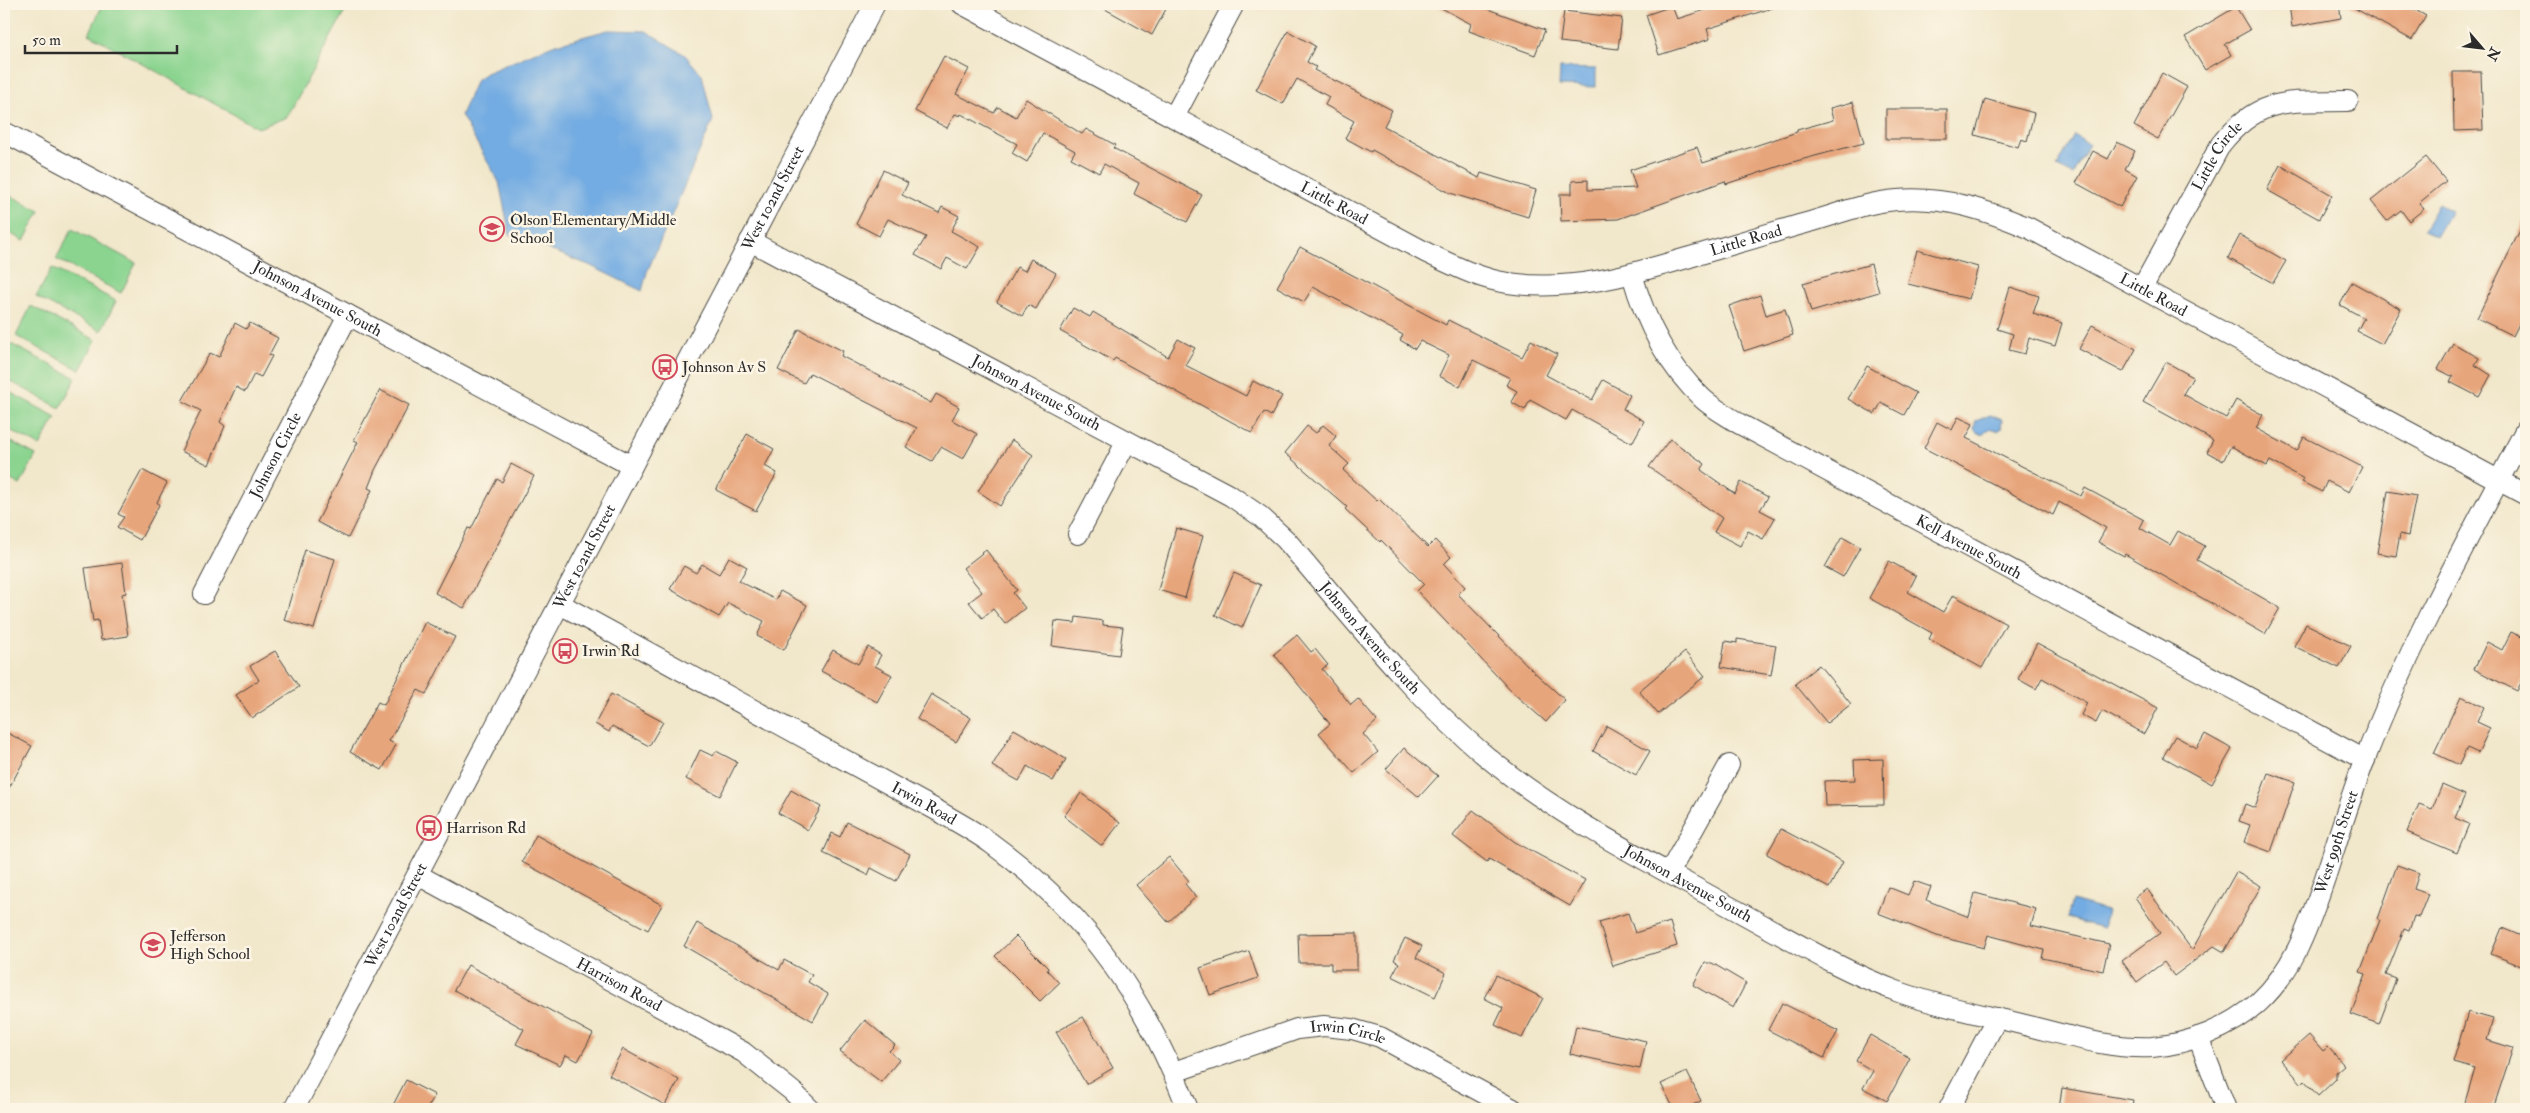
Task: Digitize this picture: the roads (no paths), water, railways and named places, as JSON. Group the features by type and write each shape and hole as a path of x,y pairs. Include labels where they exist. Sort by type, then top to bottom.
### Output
{"street":[{"name":"West 102nd Street","path":"294,1109 875,4"},
{"name":"Little Road","path":"962,4 1465,272 1506,283 1549,286 1590,283 1632,274 1852,210 1897,200 1942,201 1987,210 2029,228 2526,496"},
{"path":"1174,117 1234,4"},
{"name":"Little Circle","path":"2142,288 2221,144 2234,126 2254,112 2276,104 2348,101"},
{"name":"Johnson Avenue South","path":"4,132 248,260 632,466"},
{"name":"Johnson Avenue South","path":"750,240 1231,496 1260,516 1286,540 1440,716 1490,759 1550,804 1668,873 1853,973 1904,994 1997,1018"},
{"name":"Kell Avenue South","path":"1632,274 1639,301 1656,337 1677,371 1704,400 1724,414 2365,760"},
{"name":"Johnson Circle","path":"204,594 348,315"},
{"name":"West 99th Street","path":"1997,1018 2121,1047 2156,1047 2198,1037 2226,1025 2257,1004 2282,977 2301,946 2365,760 2406,663 2526,429"},
{"path":"1078,534 1127,441"},
{"name":"Irwin Road","path":"560,604 940,812 991,843 1037,880 1080,922 1122,977 1148,1018 1174,1072 1188,1109"},
{"path":"1668,873 1729,765"},
{"name":"Harrison Road","path":"418,875 743,1052 792,1091 810,1109"},
{"path":"1949,1109 1997,1018"},
{"name":"Irwin Circle","path":"1174,1072 1297,1029 1324,1026 1352,1029 1380,1037 1512,1109"},
{"path":"2198,1037 2226,1109"}],"water":[{"path":"608,30 646,31 685,55 702,75 713,120 647,272 642,291 589,265 510,235 499,182 461,115 476,80 486,73 553,45"},
{"path":"1560,68 1596,69 1596,87 1559,86"},
{"path":"2074,135 2089,144 2073,175 2057,167"},
{"path":"2438,204 2451,211 2436,237 2423,230"},
{"path":"1990,415 2002,420 2001,429 1997,431 1988,429 1982,434 1976,432 1974,428 1976,421"},
{"path":"2072,901 2107,911 2103,928 2067,918"}],"place":[{"name":"Olson Elementary/Middle School","path":"492,229"},
{"name":"Johnson Av S","path":"665,367"},
{"name":"Irwin Rd","path":"565,651"},
{"name":"Harrison Rd","path":"429,828"},
{"name":"Jefferson High School","path":"153,945"}]}
